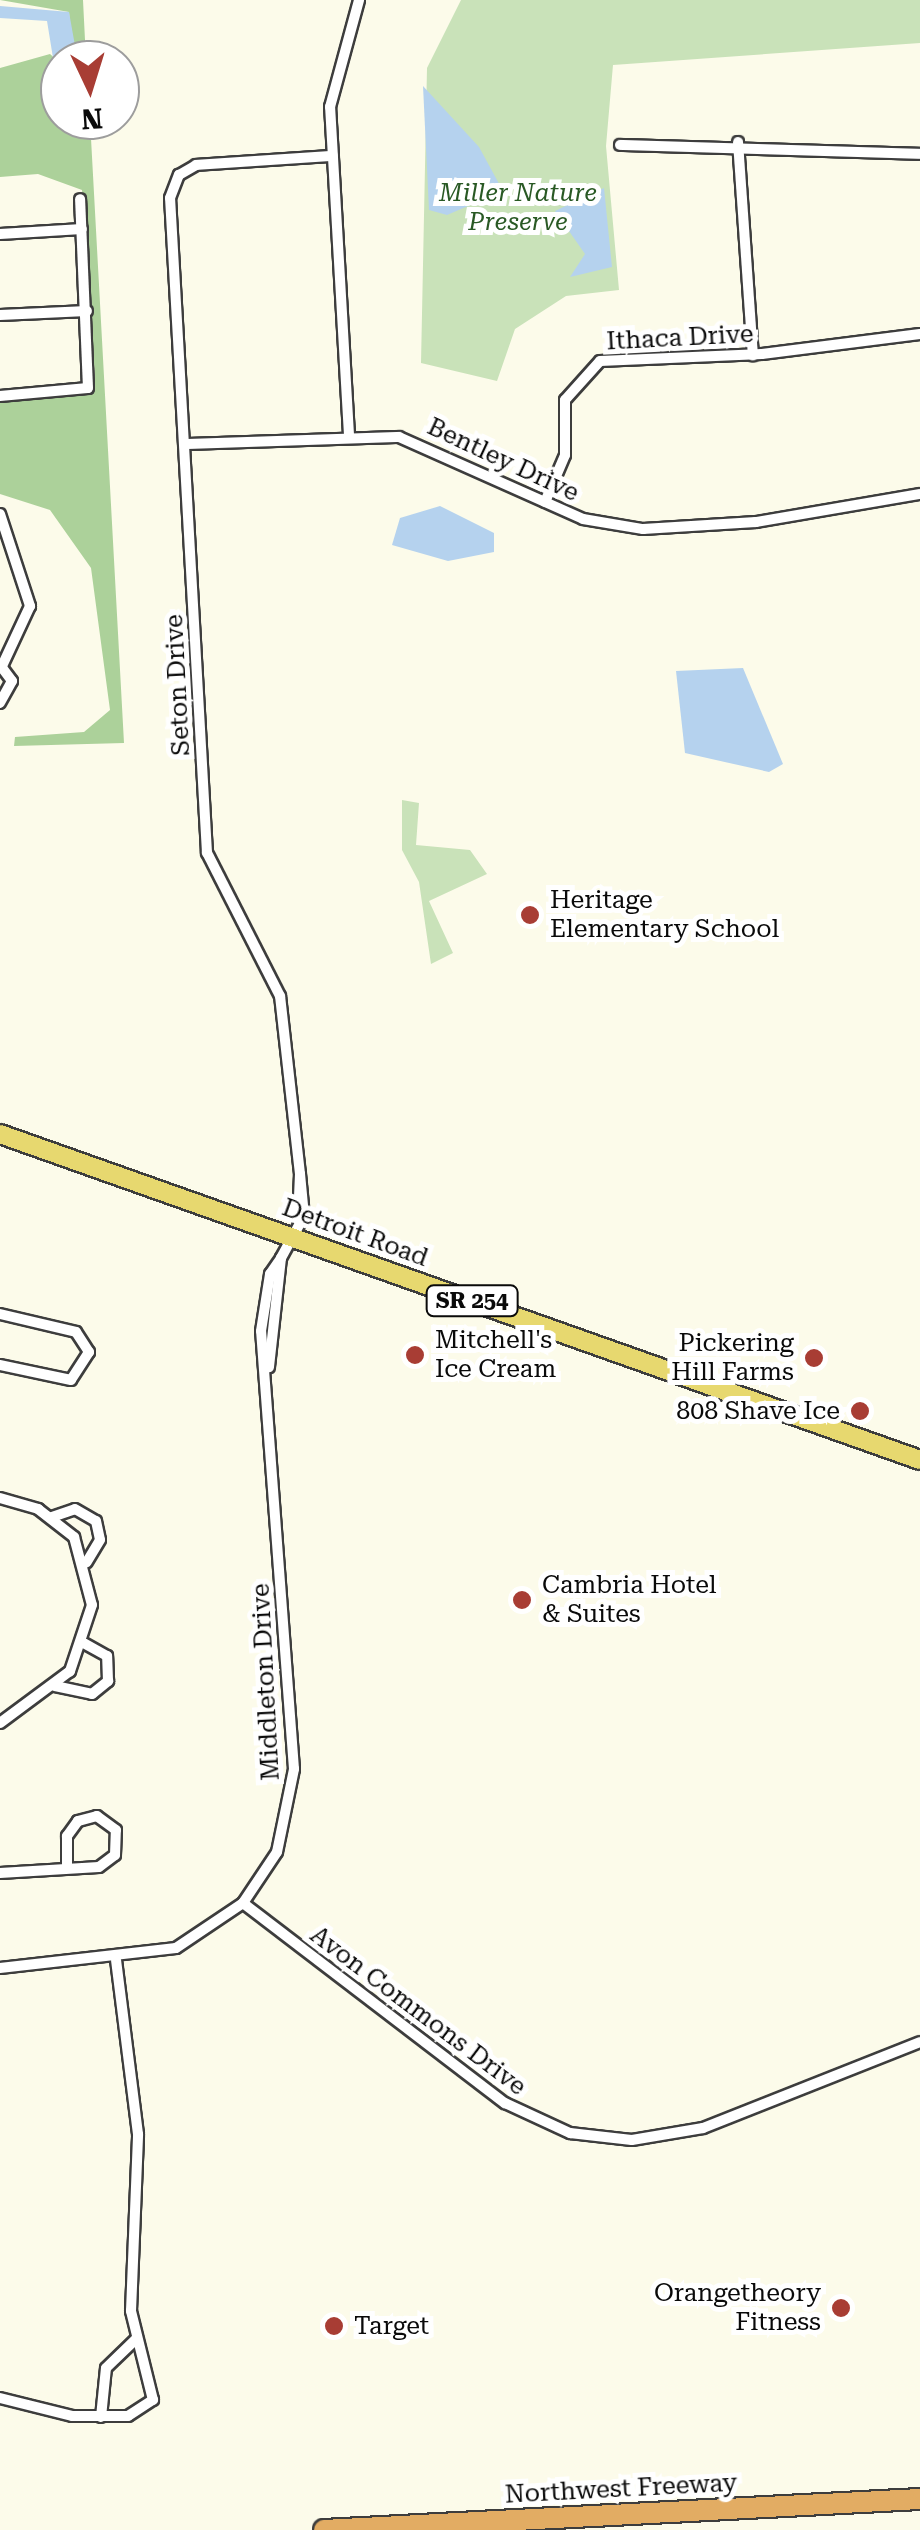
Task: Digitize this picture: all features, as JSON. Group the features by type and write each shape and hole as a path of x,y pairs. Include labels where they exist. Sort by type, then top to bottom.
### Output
{"highway":[{"name":"Northwest Freeway","path":"324,2530 920,2499"}],"main road":[{"name":"Detroit Road","path":"0,1134 293,1228 920,1460"}],"street":[{"path":"348,435 331,95 359,0"},
{"path":"738,142 753,355"},
{"path":"620,145 738,142 920,154"},
{"name":"Seton Drive","path":"293,1228 307,1193 300,1174 282,1005 207,853 170,198 179,175 196,165 333,156"},
{"path":"0,396 88,388 80,199"},
{"path":"0,234 82,229"},
{"path":"0,315 87,311"},
{"name":"Ithaca Drive","path":"545,502 565,455 565,400 589,367 624,356 753,355 920,334"},
{"name":"Bentley Drive","path":"185,444 348,435 435,446 545,502 650,529 920,494"},
{"path":"0,514 5,546 30,606 1,666 12,681 0,703"},
{"name":"Middleton Drive","path":"0,1968 116,1960 188,1942 243,1903 276,1852 293,1785 269,1367 281,1258 293,1228"},
{"path":"0,1314 76,1332 89,1352 72,1380 0,1365"},
{"path":"0,1498 52,1517 87,1562"},
{"path":"0,1723 56,1686 84,1643 87,1562 100,1540 96,1522 76,1509 52,1517"},
{"path":"56,1686 92,1694 108,1681 107,1656 84,1643"},
{"path":"0,1873 111,1860 119,1837 111,1824 91,1816 74,1824 67,1865"},
{"name":"Avon Commons Drive","path":"243,1903 505,2103 570,2133 632,2140 688,2132 920,2042"},
{"path":"0,2398 40,2414 101,2416 138,2414 153,2400 136,2339 138,2134 116,1960"},
{"path":"101,2416 106,2368 136,2339"}],"green space":[{"path":"0,0 83,0 85,40 71,40 69,12"},
{"name":"Miller Nature Preserve","path":"461,0 920,0 920,43 613,65 606,146 619,290 566,296 515,329 497,381 421,363 427,68"},
{"path":"40,57 40,140 91,140 124,743 14,746 15,737 84,732 110,710 91,568 50,510 0,494 0,399 89,392 95,378 82,190 38,174 0,177 0,68"},
{"path":"402,800 419,803 416,845 470,850 487,874 429,901 453,953 431,964 419,882 402,850"}],"water":[{"path":"0,6 69,12 74,40 50,40 47,21 0,18"},
{"path":"423,86 479,147 503,191 447,215 429,210"},
{"path":"604,188 612,267 570,277 585,254 555,211"},
{"path":"440,506 494,533 494,552 448,561 392,545 400,518"},
{"path":"743,668 783,764 769,772 685,753 676,671"}],"place":[{"name":"Heritage Elementary School","path":"530,915"},
{"name":"Mitchell's Ice Cream","path":"415,1355"},
{"name":"Pickering Hill Farms","path":"814,1358"},
{"name":"808 Shave Ice","path":"860,1411"},
{"name":"Cambria Hotel & Suites","path":"522,1600"},
{"name":"Orangetheory Fitness","path":"841,2308"},
{"name":"Target","path":"334,2326"}]}
